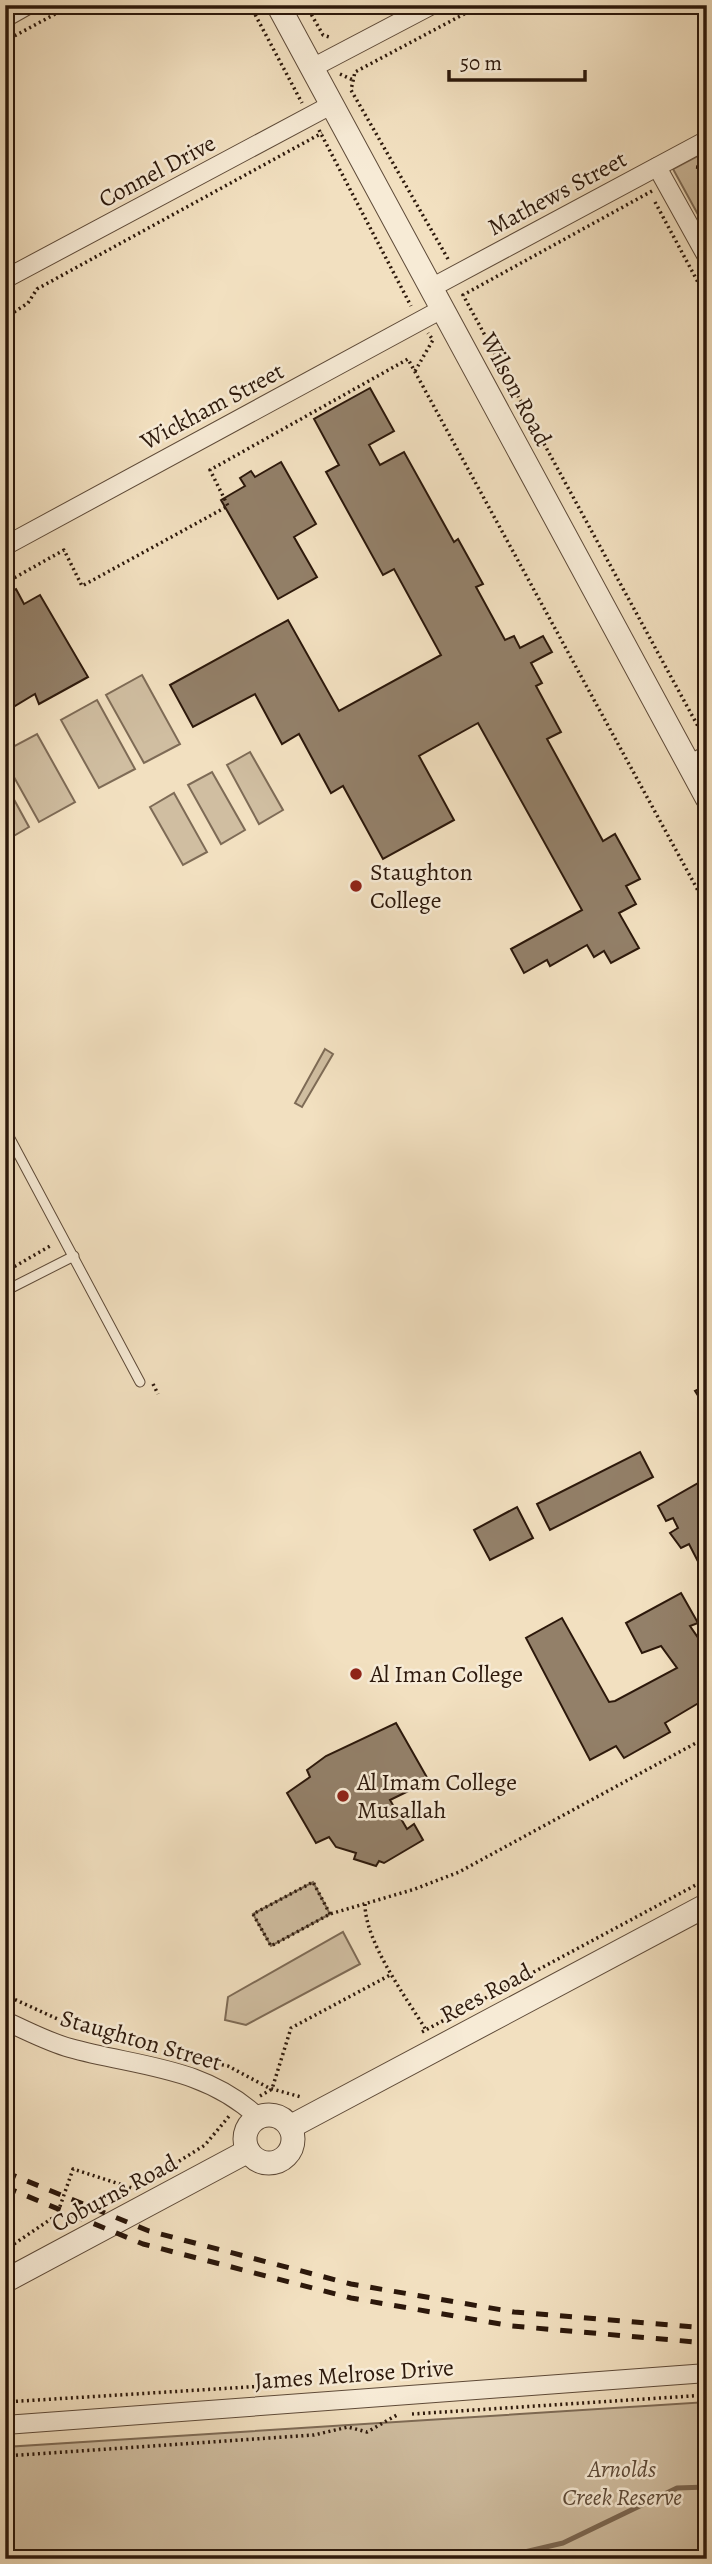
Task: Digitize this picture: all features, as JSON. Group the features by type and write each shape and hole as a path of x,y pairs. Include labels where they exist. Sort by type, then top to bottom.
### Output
{"street":[{"path":"5,18 28,5"},
{"name":"Wilson Road","path":"278,5 442,309 698,760 707,798"},
{"path":"312,68 432,5"},
{"name":"Connel Drive","path":"5,279 331,105"},
{"name":"Mathews Street","path":"431,288 707,140"},
{"path":"657,167 707,257"},
{"name":"Wickham Street","path":"5,546 442,309"},
{"name":"Rees Road","path":"290,2127 707,1905"},
{"name":"Staughton Street","path":"5,2021 67,2047 207,2081 233,2095 251,2111"},
{"path":"251,2111 280,2116 290,2127 293,2143 284,2158 269,2163 261,2162 248,2151 244,2136 251,2121 251,2111"},
{"name":"Coburns Road","path":"5,2281 248,2151"},
{"name":"James Melrose Drive","path":"5,2425 707,2373"}],"lane":[{"path":"5,1129 140,1382"},
{"path":"5,1291 74,1256"}],"path":[{"path":"5,41 72,5"},
{"path":"250,5 309,117 322,133 411,304"},
{"path":"306,5 323,35 339,40"},
{"path":"448,259 351,90 355,72 481,5"},
{"path":"5,318 28,303 37,289 322,133"},
{"path":"657,167 651,194 707,299"},
{"path":"651,194 463,295 700,730 707,731"},
{"path":"5,583 64,550 82,586 228,506 209,470 408,359 707,907"},
{"path":"5,1272 64,1238"},
{"path":"330,1914 313,1882 253,1914 271,1946 330,1914 459,1872 707,1737"},
{"path":"414,2036 707,1879"},
{"path":"365,1904 365,1919 392,1974 426,2030"},
{"path":"159,2175 205,2145 231,2114 251,2111 272,2089 291,2028 392,1974"},
{"path":"5,2250 57,2216 74,2169 135,2189"},
{"path":"5,2456 314,2435 348,2427 368,2432 393,2416 707,2395"}],"green space":[{"path":"707,151 707,231 673,169"},
{"path":"142,675 180,744 144,763 106,695"},
{"path":"97,700 135,769 99,788 61,720"},
{"path":"37,734 75,802 39,822 5,761 5,751"},
{"path":"250,752 283,810 259,824 227,765"},
{"path":"212,772 245,830 221,844 188,785"},
{"path":"5,783 29,827 5,841"},
{"path":"174,793 207,852 183,865 150,807"},
{"path":"325,1049 333,1054 302,1107 295,1103"},
{"path":"313,1882 330,1914 271,1946 253,1914"},
{"path":"343,1932 360,1964 246,2025 225,2020 228,1997"},
{"name":"Arnolds Creek Reserve","path":"707,2402 707,2559 5,2559 5,2447"}],"building":[{"path":"370,388 394,431 369,445 380,465 404,452 454,542 458,539 483,584 476,587 505,640 514,636 520,648 543,636 552,652 531,663 542,683 536,686 561,732 547,739 603,841 615,834 640,879 626,886 636,904 619,913 639,948 611,963 604,951 594,957 587,945 550,966 547,960 524,973 511,949 582,910 478,723 419,756 454,820 383,859 343,786 331,793 299,734 282,744 255,694 193,727 170,685 288,620 339,711 441,655 394,569 383,575 326,472 339,465 314,419"},
{"path":"281,462 316,524 294,537 317,577 278,599 221,500 245,486 240,478 251,471 255,477"},
{"path":"16,589 24,604 40,595 88,677 39,704 35,694 5,712 5,595"},
{"path":"707,1385 707,1410 695,1391"},
{"path":"640,1452 653,1477 550,1530 537,1504"},
{"path":"707,1478 707,1579 689,1544 681,1548 670,1533 678,1528 673,1518 666,1521 658,1506"},
{"path":"517,1507 533,1538 490,1560 474,1530"},
{"path":"681,1593 698,1623 690,1626 699,1639 707,1641 707,1698 665,1723 670,1732 624,1758 616,1746 590,1760 526,1638 562,1618 609,1702 615,1701 677,1668 661,1646 642,1653 626,1623"},
{"name":"Al Imam College Musallah","path":"396,1723 429,1781 390,1800 407,1829 414,1824 423,1840 384,1863 379,1861 376,1866 354,1859 356,1853 336,1847 329,1837 316,1843 287,1793 310,1777 307,1770 326,1756"}],"waterway":[{"path":"494,2559 563,2543 677,2488 707,2487"}],"railway":[{"path":"5,2172 149,2231 351,2284 514,2312 707,2328"},
{"path":"5,2187 143,2244 351,2298 512,2326 707,2343"}],"place":[{"name":"Staughton College","path":"356,886"},
{"name":"Al Iman College","path":"356,1674"},
{"name":"Al Imam College Musallah","path":"343,1796"}]}
